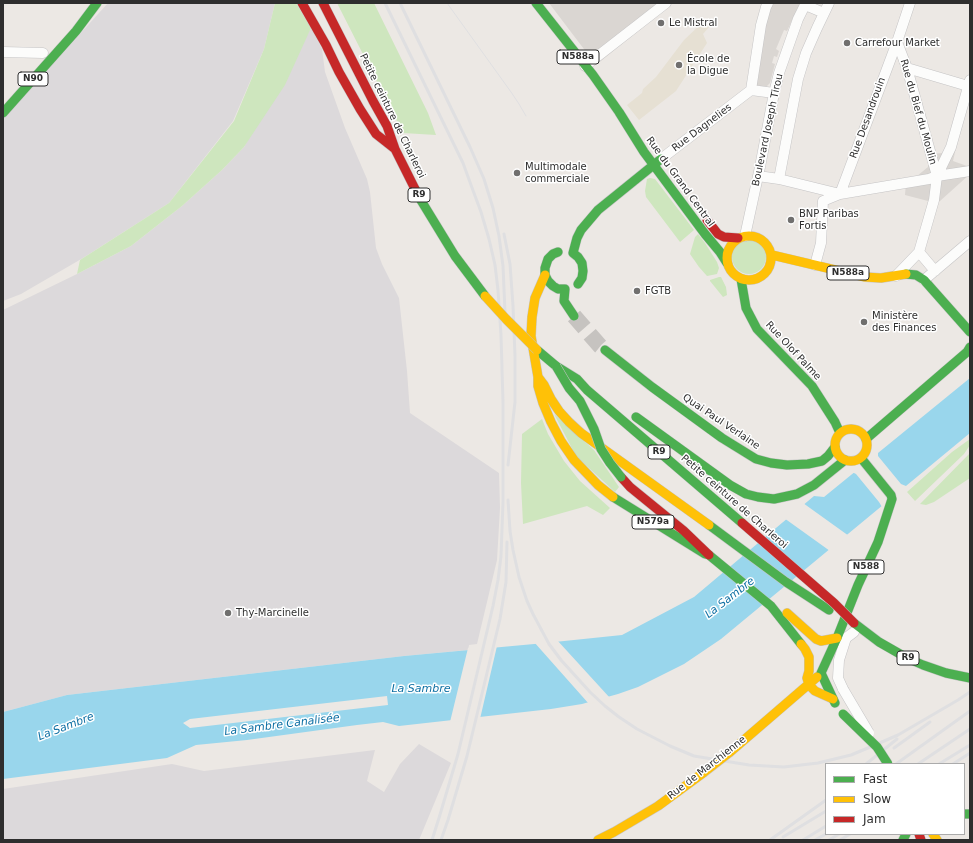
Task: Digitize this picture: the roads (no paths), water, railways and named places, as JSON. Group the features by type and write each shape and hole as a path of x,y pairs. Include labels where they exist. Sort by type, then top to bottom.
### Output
{"main road":[{"path":"74,19 94,3"},
{"name":"N90","path":"3,113 76,31 97,3"},
{"path":"302,3 360,109 376,134 395,149"},
{"name":"Petite ceinture de Charleroi","path":"323,3 387,126 395,149 422,202 455,256 481,291 506,320 556,366 577,379 587,390 834,603 854,628 922,665 946,673 970,678"},
{"name":"Rue du Grand Central","path":"536,3 619,112 642,150 669,172 675,180"},
{"name":"N90","path":"33,63 45,50"},
{"path":"578,284 582,278 582,263 578,257 572,253 581,230 598,210 657,162"},
{"name":"Rue du Grand Central","path":"657,162 705,234 727,263"},
{"name":"Rue du Grand Central","path":"701,211 718,234 724,237 742,237"},
{"path":"727,263 727,256 732,243 742,237 751,235 757,236 767,244 772,255 768,271 764,275 754,280 741,279"},
{"path":"558,252 553,254 548,259 545,268 545,276 553,286 558,289 566,289 564,301 574,316"},
{"name":"N588a","path":"772,255 865,277 881,278 908,274 916,275 924,280"},
{"name":"N588a","path":"727,263 735,275 741,279"},
{"name":"N579a","path":"545,276 535,298 532,317 531,336 538,377 538,386 551,422 574,460 598,485 621,503 709,555 771,606 779,617 789,621 821,641 837,638"},
{"name":"Rue Olof Palme","path":"741,279 746,308 757,329 812,386 840,433"},
{"path":"924,280 970,332"},
{"path":"866,438 969,349"},
{"name":"Quai Paul Verlaine","path":"605,350 652,387 722,438 756,459 787,465 808,464 822,461 835,447"},
{"path":"556,366 569,388 580,401 602,449 610,463 621,477 630,487 684,531 709,555"},
{"path":"538,377 551,399 569,422 581,433 786,582 854,628"},
{"path":"577,379 592,382"},
{"path":"628,411 730,485 746,494 758,497 774,499 797,494 818,482 845,460"},
{"path":"854,429 863,434 866,438 867,448 862,459 850,462 838,455 835,442 840,433 845,430 854,429"},
{"name":"N588","path":"821,673 878,542 892,499 891,495 862,459"},
{"name":"N579a","path":"789,621 809,657 809,685"},
{"path":"821,673 833,700 863,746"},
{"name":"Rue de Marchienne","path":"598,840 658,806 703,773 730,752 821,673"},
{"path":"809,685 833,700"},
{"path":"843,714 877,747 887,763"},
{"path":"933,837 946,840"}],"street":[{"path":"585,66 666,3"},
{"path":"768,3 761,25 752,90 774,93"},
{"name":"Boulevard Joseph Tirou","path":"779,179 798,79 806,53 829,3"},
{"path":"897,42 910,3"},
{"name":"Boulevard Joseph Tirou","path":"742,237 758,176 779,73 798,19 806,4 824,13"},
{"name":"Rue du Bief du Moulin","path":"897,42 907,68 937,176"},
{"name":"Rue Desandrouin","path":"840,194 897,42"},
{"path":"3,52 45,50"},
{"path":"896,276 918,252 934,200 937,176 951,148 969,83 907,68"},
{"name":"Rue Dagnelies","path":"657,162 752,90"},
{"path":"815,265 821,243 823,201 840,194 970,171"},
{"path":"758,176 779,179 840,194"},
{"path":"924,280 970,241"},
{"path":"918,252 935,271"},
{"path":"854,628 846,638 839,660 838,678 877,747"}],"water":[{"name":"La Sambre","path":"970,378 970,433 721,639 684,664 638,687 582,704 551,709 399,726 383,722 247,740 196,745 167,758 3,779 3,712 67,695 404,656 622,635 694,597 814,496 824,497","holes":["387,696 388,705 190,728 183,723 190,719"]}],"tunnel":[{"path":"574,316 605,350"}],"tram line":[{"path":"447,3 511,92 526,116"}],"railway":[{"path":"385,3 463,163 481,212 495,265 501,335 503,502 501,556 498,580 458,754 432,840"},
{"path":"400,3 484,179 493,208 499,236 503,266 505,312"},
{"path":"504,234 510,264 515,356 515,402 508,465"},
{"path":"508,500 510,531 519,577 527,601 549,644 561,660 590,692 619,717 637,729 670,746 694,756 749,765 784,767 818,763 851,755 898,735 970,692"},
{"path":"441,840 467,756 500,619 506,582 507,542"},
{"path":"897,763 970,711"},
{"path":"894,748 930,722"},
{"path":"919,763 970,729"},
{"path":"867,763 897,739"},
{"path":"941,763 970,745"},
{"path":"955,763 970,753"},
{"path":"770,840 825,801"},
{"path":"783,837 825,812"},
{"path":"803,840 825,827"},
{"path":"815,840 825,835"},
{"path":"829,840 837,835"},
{"path":"840,840 848,835"}],"place":[{"name":"Le Mistral","path":"661,23"},
{"name":"Carrefour Market","path":"847,43"},
{"name":"École de la Digue","path":"679,65"},
{"name":"Multimodale commerciale","path":"517,173"},
{"name":"BNP Paribas Fortis","path":"791,220"},
{"name":"FGTB","path":"637,291"},
{"name":"Ministère des Finances","path":"864,322"},
{"name":"Thy-Marcinelle","path":"228,613"}],"water label":[{"name":"La Sambre Canalisée","path":"282,725"}]}
